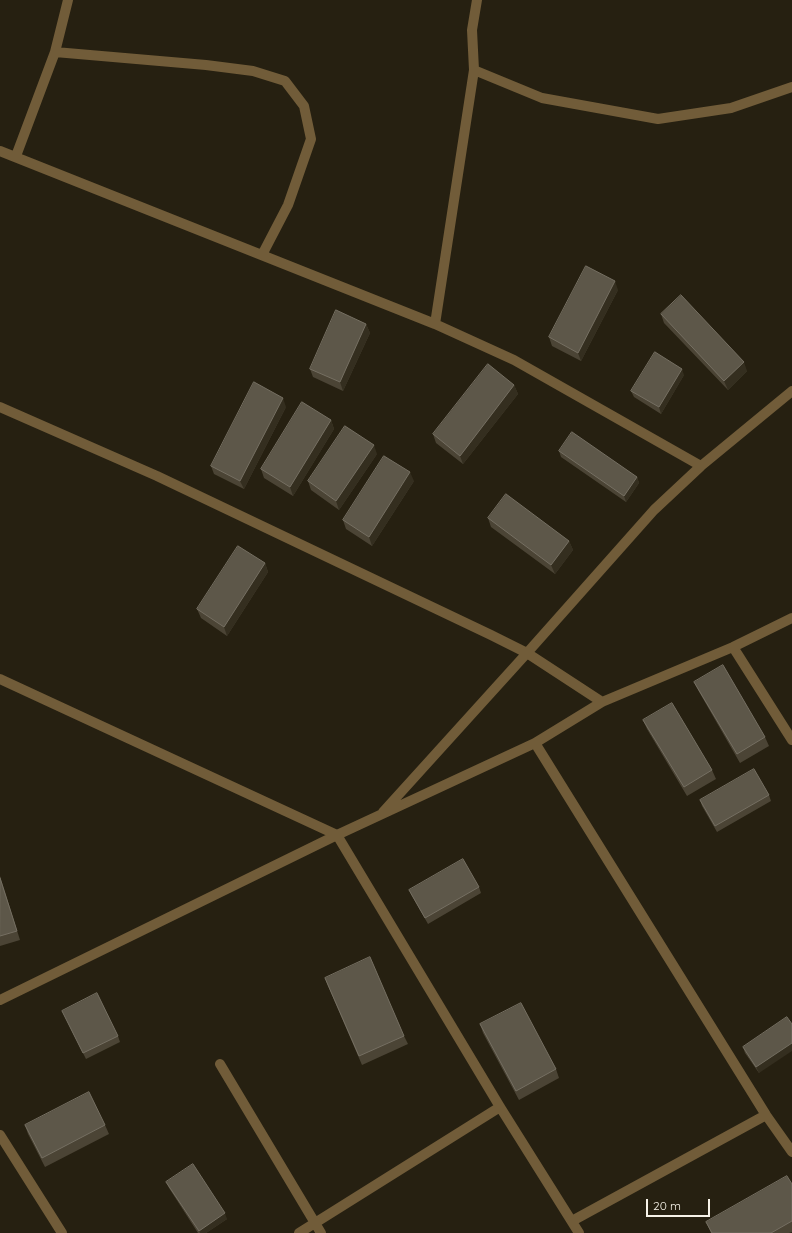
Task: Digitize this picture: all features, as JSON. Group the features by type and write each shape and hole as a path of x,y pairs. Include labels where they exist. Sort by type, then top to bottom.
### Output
{"street":[{"path":"16,156 55,52 68,0"},
{"path":"435,324 474,70 472,30 477,0"},
{"path":"55,52 199,64 253,71 285,82 304,106 311,139 288,206 262,255"},
{"path":"474,70 542,98 658,119 731,108 792,87"},
{"path":"0,151 16,156 435,324 514,360 701,466"},
{"path":"379,817 528,653 654,510 701,466 792,391"},
{"path":"0,407 157,476 528,653 602,702"},
{"path":"0,1000 337,835 379,817 535,743 602,702 733,646 792,618"},
{"path":"733,646 792,740"},
{"path":"0,679 337,835 500,1107 579,1233"},
{"path":"535,743 766,1115 792,1152"},
{"path":"220,1064 321,1233"},
{"path":"299,1233 500,1107"},
{"path":"572,1221 766,1115"},
{"path":"0,1135 62,1233"}],"building":[{"path":"586,266 615,281 578,353 549,337"},
{"path":"681,295 744,362 724,381 661,314"},
{"path":"336,310 366,324 340,382 310,369"},
{"path":"655,352 682,369 659,407 631,391"},
{"path":"488,364 514,385 460,456 433,434"},
{"path":"254,382 283,398 240,481 211,466"},
{"path":"302,402 331,420 290,487 261,469"},
{"path":"345,426 374,445 336,501 308,481"},
{"path":"572,432 637,477 624,496 559,451"},
{"path":"384,456 410,472 369,537 343,520"},
{"path":"506,494 569,541 551,565 488,518"},
{"path":"238,546 265,563 224,627 197,609"},
{"path":"723,665 765,737 737,754 694,682"},
{"path":"672,703 712,770 684,787 643,720"},
{"path":"754,769 769,795 715,826 700,800"},
{"path":"463,859 479,887 425,918 409,890"},
{"path":"0,878 17,931 0,936"},
{"path":"370,957 404,1036 359,1056 325,978"},
{"path":"97,993 118,1036 83,1053 62,1011"},
{"path":"521,1003 556,1069 516,1091 480,1024"},
{"path":"787,1017 792,1024 792,1043 756,1067 743,1047"},
{"path":"89,1092 105,1125 42,1158 25,1125"},
{"path":"193,1164 225,1213 199,1231 166,1182"},
{"path":"787,1176 792,1184 792,1221 771,1233 712,1233 706,1222"}]}
